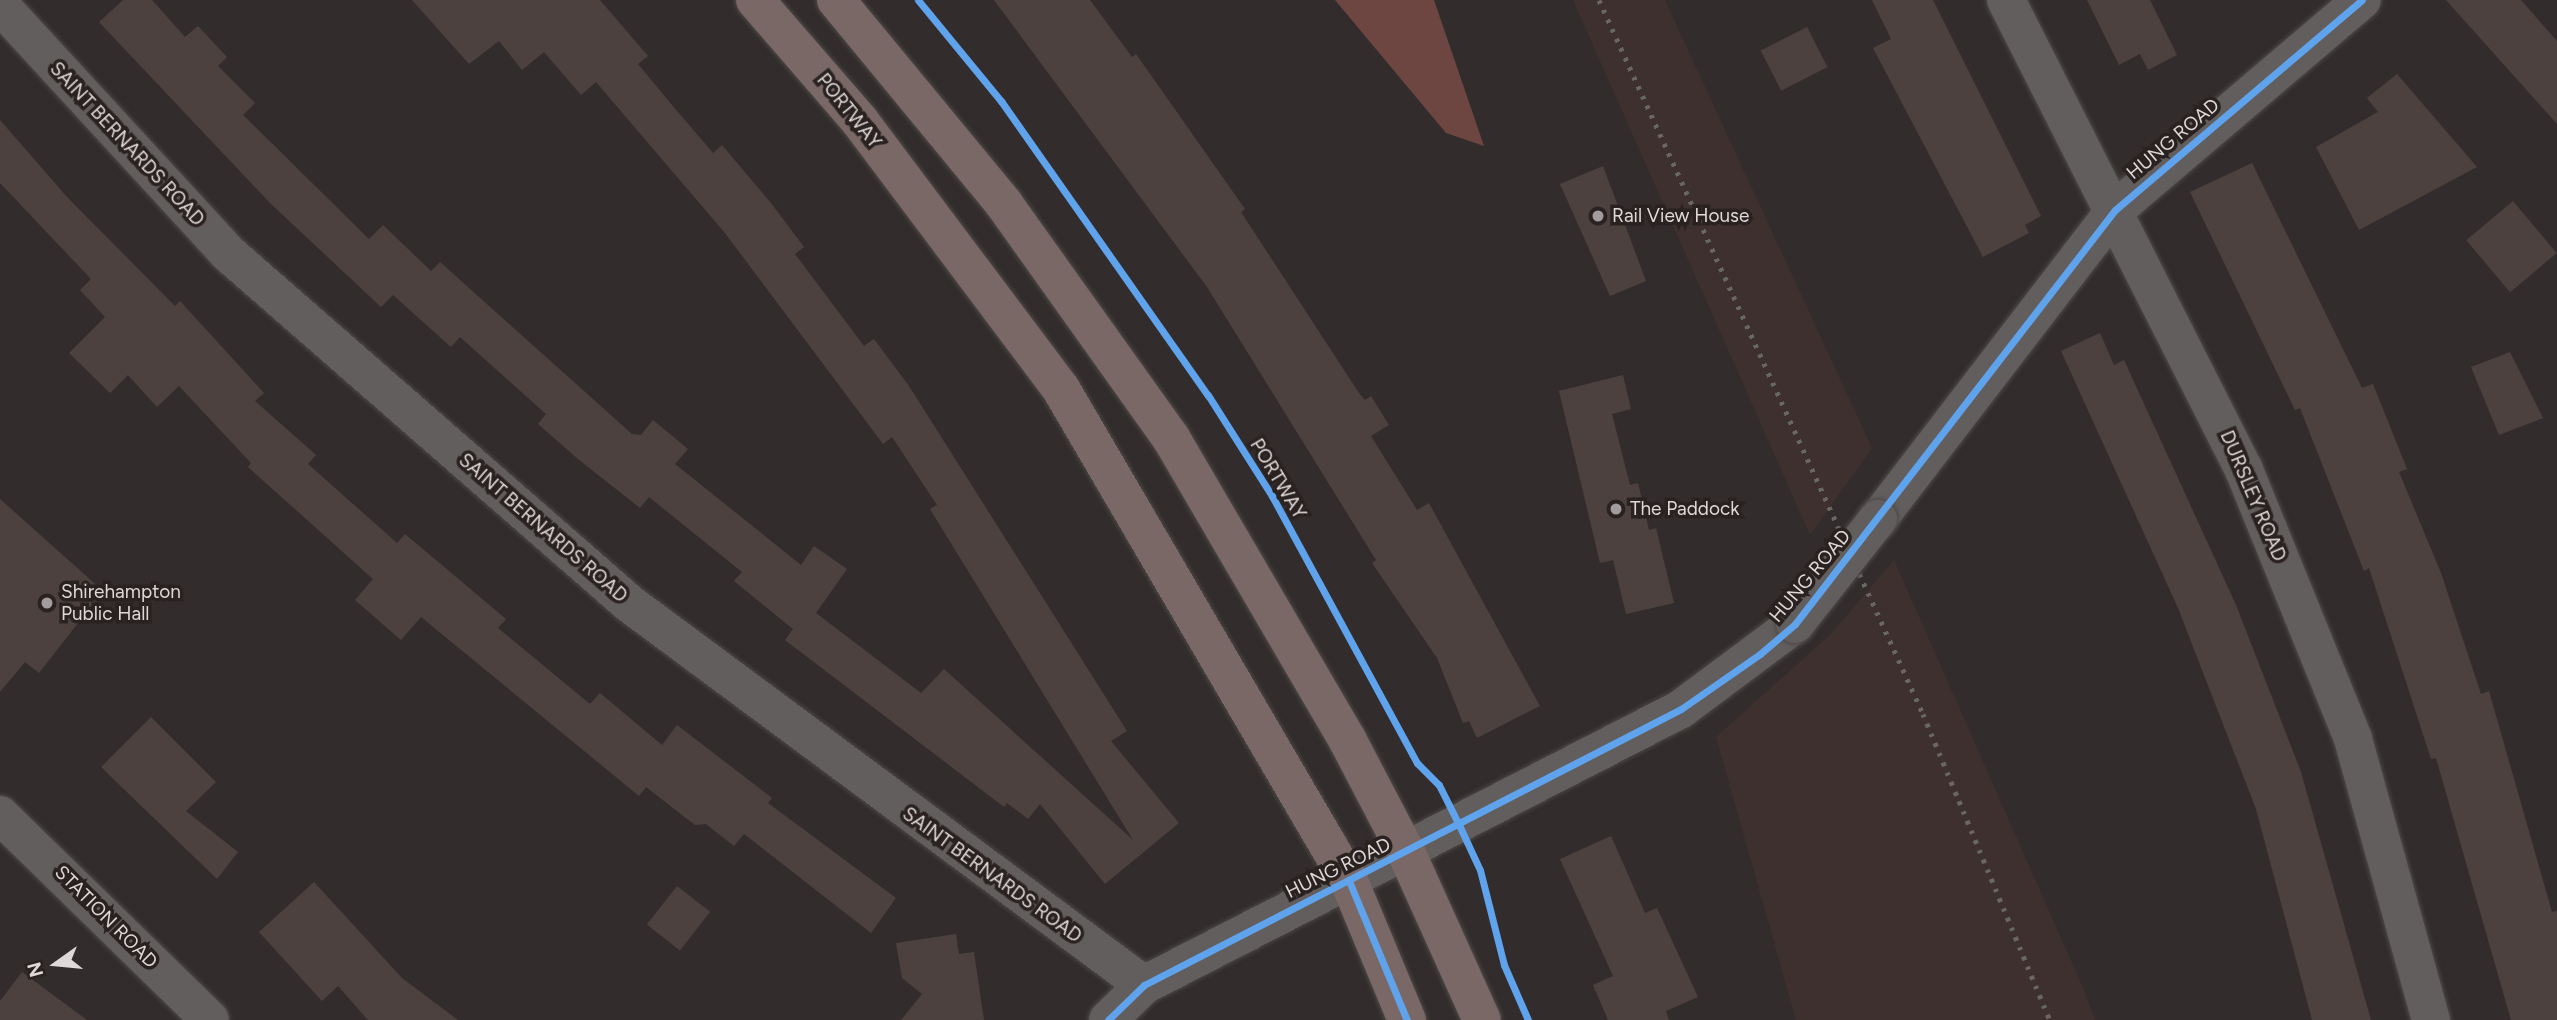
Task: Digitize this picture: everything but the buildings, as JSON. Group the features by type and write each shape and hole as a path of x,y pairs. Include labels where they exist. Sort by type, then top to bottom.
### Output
{"highway":[{"name":"PORTWAY","path":"755,0 859,120 1062,389 1349,881 1407,1020"},
{"path":"836,0 1004,204 1171,438 1343,733 1406,852 1482,1020"}],"street":[{"name":"DURSLEY ROAD","path":"2006,0 2115,209 2244,470 2353,739 2431,1020"},
{"name":"HUNG ROAD","path":"1108,1020 1144,985 1681,709 1795,624 2115,209 2362,0"},
{"name":"SAINT BERNARDS ROAD","path":"0,5 229,254 630,604 1144,985"},
{"name":"STATION ROAD","path":"5,831 210,1020"}],"shaded area":[{"path":"1335,0 1434,0 1484,146 1446,133"},
{"path":"1573,0 1665,0 1872,448 1810,535"},
{"path":"1894,560 2095,1020 1796,1020 1716,737 1831,634"}],"railway":[{"path":"1599,0 1923,714 2050,1020"}],"cycle path":[{"path":"918,0 1001,101 1208,395 1272,496 1417,763 1439,785 1460,827 1480,870 1504,965 1528,1020"},
{"path":"1108,1020 1144,985 1681,709 1760,654 1795,624 2115,210 2362,0"},
{"path":"1349,881 1407,1020"}],"place":[{"name":"Rail View House","path":"1598,216"},
{"name":"The Paddock","path":"1616,509"},
{"name":"Shirehampton Public Hall","path":"47,603"}]}
